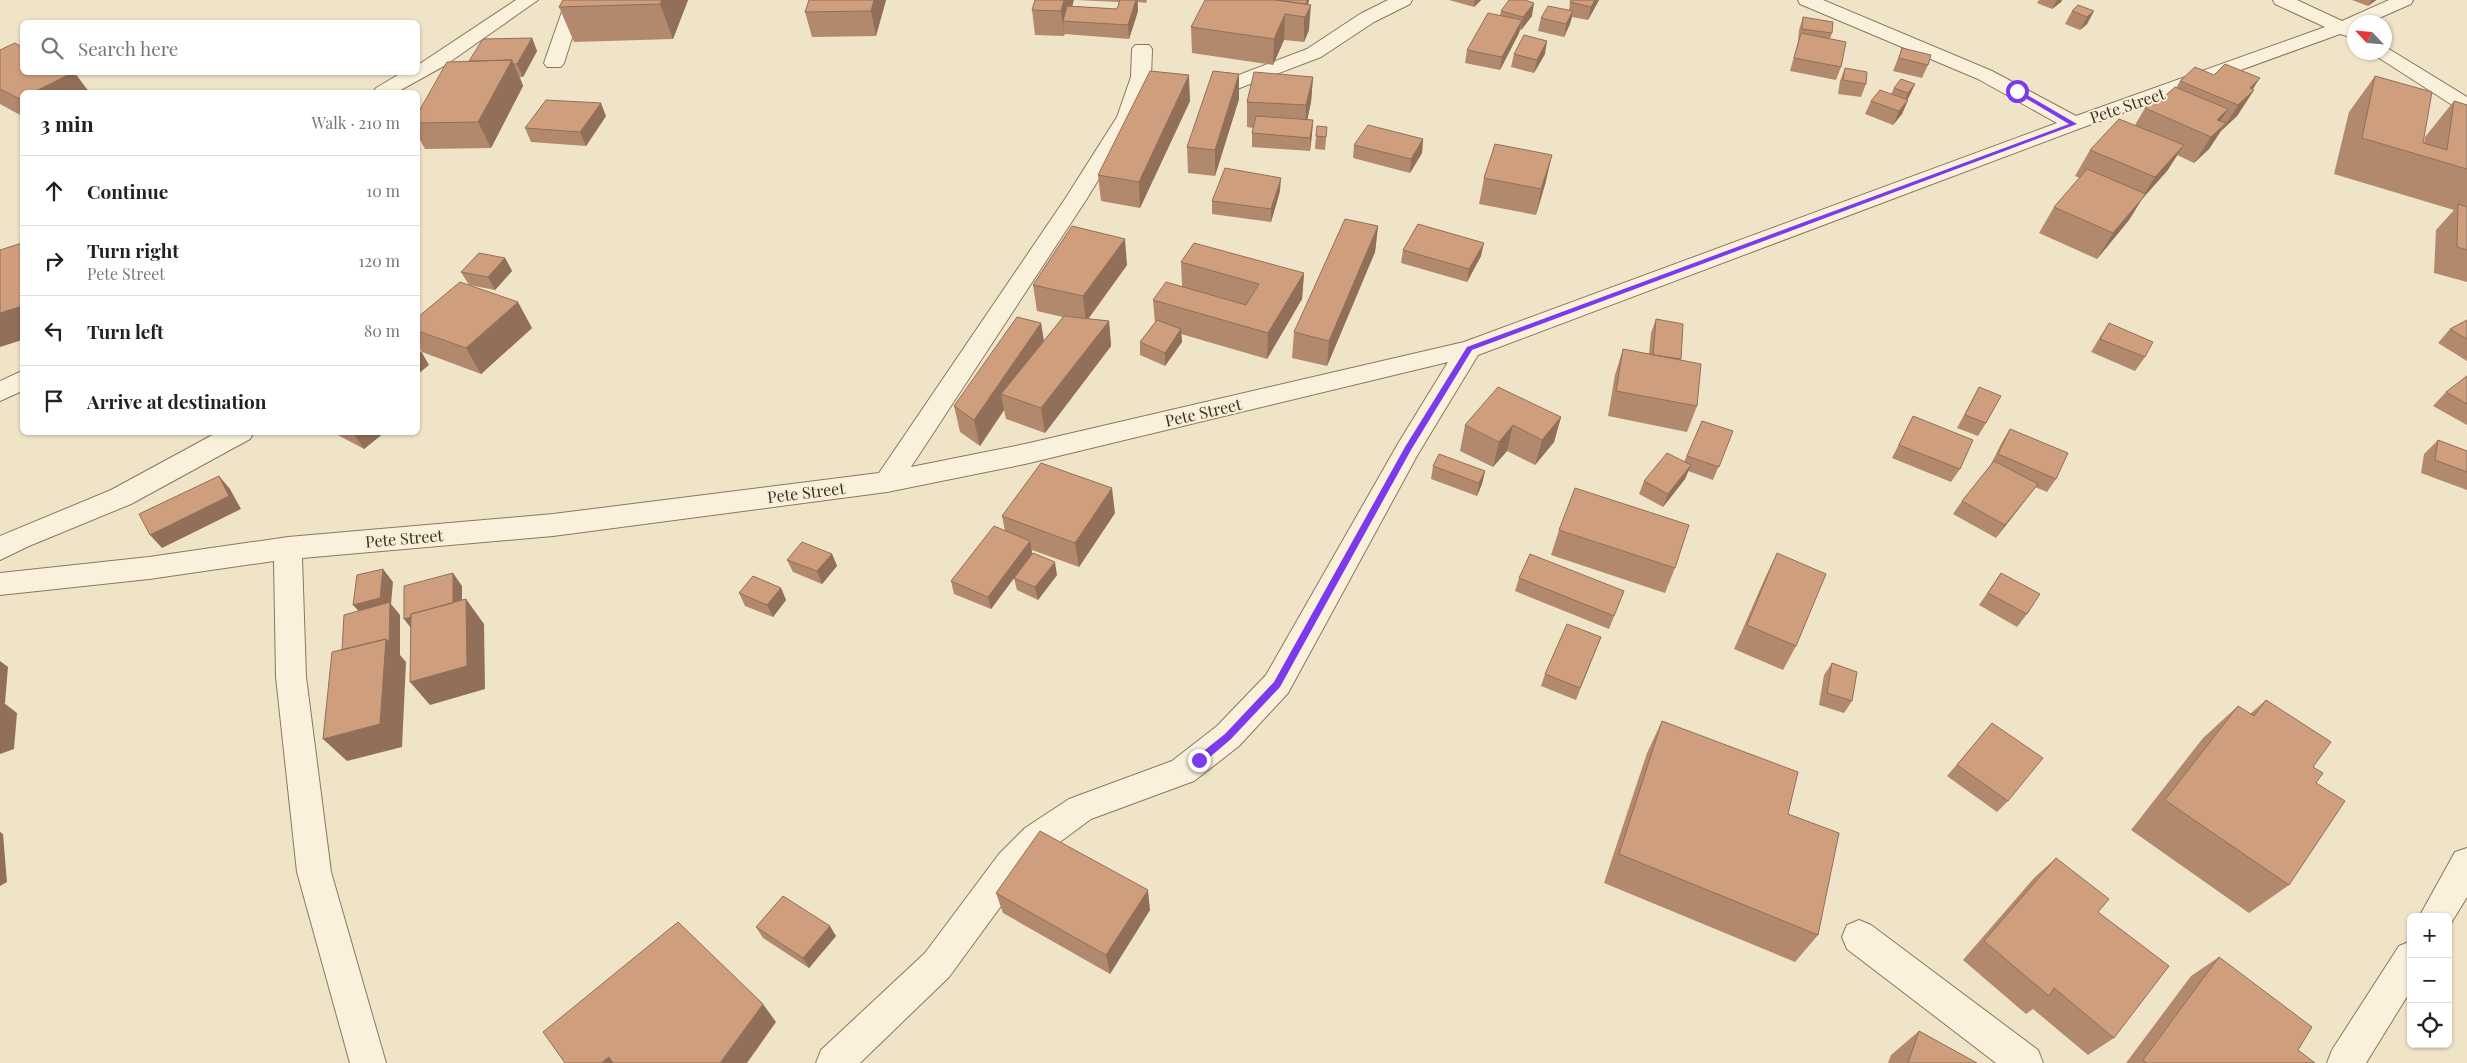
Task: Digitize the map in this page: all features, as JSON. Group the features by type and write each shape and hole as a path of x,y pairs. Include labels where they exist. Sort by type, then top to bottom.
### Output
{"street":[{"path":"420,71 529,0"},
{"path":"554,62 575,0"},
{"path":"1806,0 1985,75 2074,124"},
{"path":"2282,0 2347,25"},
{"name":"Pete Street","path":"2376,15 2404,0"},
{"path":"1230,85 1314,53 1392,1"},
{"name":"Pete Street","path":"0,584 149,568 288,548 553,525 887,482 1026,454 1470,349 2074,124 2347,29"},
{"path":"887,482 1075,200 1127,117 1141,76 1142,49"},
{"path":"2392,57 2467,106"},
{"path":"387,90 414,75"},
{"path":"834,1063 937,965 1011,865 1037,839 1080,809 1183,771 1228,736 1277,684 1408,449 1470,349"},
{"path":"0,392 20,381"},
{"path":"0,549 47,526 121,496 235,435"},
{"path":"288,548 291,678 314,872 368,1063"},
{"path":"2438,913 2462,875 2467,863"},
{"path":"1859,937 2025,1063"},
{"path":"2345,1063 2407,964"}],"building":[{"path":"563,0 662,0 660,4 559,7"},
{"path":"809,0 874,0 871,11 805,12"},
{"path":"1035,0 1064,0 1061,11 1032,10"},
{"path":"1120,0 1136,0 1128,25 1063,21 1067,6 1117,9"},
{"path":"1205,0 1276,0 1311,5 1305,17 1285,14 1274,39 1191,27"},
{"path":"1276,0 1307,0 1306,4"},
{"path":"1509,0 1525,0 1534,3 1523,17 1501,11"},
{"path":"1571,0 1595,0 1591,7 1570,2"},
{"path":"2078,5 2094,11 2087,17 2072,11"},
{"path":"1548,6 1573,11 1566,24 1541,18"},
{"path":"1488,13 1522,20 1502,57 1467,50"},
{"path":"1803,17 1833,22 1832,33 1802,29"},
{"path":"1801,33 1846,42 1841,67 1794,58"},
{"path":"1524,35 1547,41 1537,60 1514,54"},
{"path":"532,38 517,64 513,64 512,60 469,61 483,39"},
{"path":"15,43 20,46 20,75 68,75 38,90 20,90 20,99 0,89 0,50"},
{"path":"1902,48 1931,55 1928,65 1899,58"},
{"path":"512,60 478,122 420,123 420,109 447,62"},
{"path":"2225,64 2260,78 2250,88 2254,90 2238,105 2180,81 2195,67 2214,75"},
{"path":"1845,68 1867,72 1866,84 1843,80"},
{"path":"1150,71 1189,75 1139,182 1098,175"},
{"path":"1213,71 1239,74 1215,150 1187,147"},
{"path":"1254,72 1313,77 1306,105 1247,102"},
{"path":"2375,76 2432,92 2423,143 2447,150 2454,101 2467,105 2467,169 2362,138"},
{"path":"1901,79 1915,84 1908,93 1894,88"},
{"path":"2175,87 2228,109 2217,120 2226,123 2211,137 2145,108 2159,95 2164,97"},
{"path":"1880,90 1908,100 1899,111 1871,101"},
{"path":"546,100 601,103 580,132 525,128"},
{"path":"1256,116 1313,120 1310,138 1252,133"},
{"path":"2119,119 2184,145 2155,177 2090,150"},
{"path":"1368,125 1423,139 1411,159 1354,145"},
{"path":"1317,126 1327,127 1326,137 1316,136"},
{"path":"1495,144 1552,155 1541,189 1484,178"},
{"path":"1225,168 1281,178 1271,209 1212,201"},
{"path":"2087,169 2146,194 2113,233 2054,207"},
{"path":"2458,204 2467,207 2467,250 2457,247"},
{"path":"1345,219 1378,226 1329,341 1294,332"},
{"path":"1418,224 1484,243 1469,269 1403,250"},
{"path":"1072,226 1125,239 1083,296 1033,285"},
{"path":"1194,243 1304,273 1268,333 1153,300 1166,282 1246,305 1259,284 1181,262"},
{"path":"20,244 20,307 0,313 0,250"},
{"path":"479,253 505,258 488,277 461,272"},
{"path":"460,282 518,302 466,348 420,332 420,315"},
{"path":"1064,316 1109,321 1041,408 1001,394"},
{"path":"1017,317 1041,323 974,420 954,406"},
{"path":"1656,319 1683,324 1681,359 1653,355"},
{"path":"1157,320 1181,329 1165,353 1140,342"},
{"path":"2467,320 2467,339 2450,329"},
{"path":"2109,323 2153,342 2145,357 2100,339"},
{"path":"1623,349 1701,364 1697,406 1616,391"},
{"path":"2467,376 2467,404 2446,392"},
{"path":"1498,387 1561,417 1542,440 1513,425 1499,442 1465,425"},
{"path":"1979,387 2001,396 1986,423 1965,415"},
{"path":"1913,416 1973,440 1960,469 1899,445"},
{"path":"1702,421 1733,431 1719,467 1687,456"},
{"path":"2010,429 2068,453 2056,479 1998,454"},
{"path":"2438,440 2467,451 2467,472 2435,460"},
{"path":"1667,453 1691,465 1668,494 1644,481"},
{"path":"1439,454 1485,471 1479,483 1433,466"},
{"path":"1994,461 2038,484 2005,525 1962,501"},
{"path":"1041,463 1112,488 1075,543 1002,516"},
{"path":"219,476 229,496 150,535 139,514"},
{"path":"1575,488 1689,525 1675,568 1559,530"},
{"path":"994,526 1030,541 988,597 951,581"},
{"path":"802,542 832,554 817,571 787,560"},
{"path":"1033,553 1055,562 1035,587 1014,578"},
{"path":"1777,553 1826,574 1796,646 1747,625"},
{"path":"1530,554 1624,591 1614,616 1519,578"},
{"path":"383,569 380,598 353,605 357,575"},
{"path":"453,573 453,603 411,614 411,617 404,619 404,586"},
{"path":"2001,573 2040,594 2027,614 1988,593"},
{"path":"753,576 781,588 767,605 739,593"},
{"path":"466,599 467,666 410,682 411,614"},
{"path":"390,602 389,642 386,639 342,650 344,615"},
{"path":"1567,624 1601,637 1580,688 1545,674"},
{"path":"386,639 380,724 323,739 332,652"},
{"path":"1832,663 1857,672 1852,701 1827,693"},
{"path":"2266,700 2331,742 2313,767 2323,773 2316,783 2345,801 2289,885 2165,800 2238,706 2254,716"},
{"path":"1662,721 1798,772 1788,814 1839,833 1818,935 1619,854"},
{"path":"1992,723 2043,758 2008,801 1957,765"},
{"path":"1040,831 1148,890 1106,955 996,893"},
{"path":"2056,858 2109,899 2098,912 2169,966 2114,1038 2054,988 2049,996 1984,941"},
{"path":"783,896 830,926 803,958 756,927"},
{"path":"678,922 763,1004 720,1063 613,1063 609,1057 601,1063 565,1063 543,1032"},
{"path":"2219,957 2312,1027 2298,1050 2315,1063 2147,1063 2143,1060"},
{"path":"1919,1031 1977,1063 1908,1063"}],"route":[{"path":"1199,760 1228,736 1277,684 1408,449 1470,349 2074,124 2017,91"}]}
